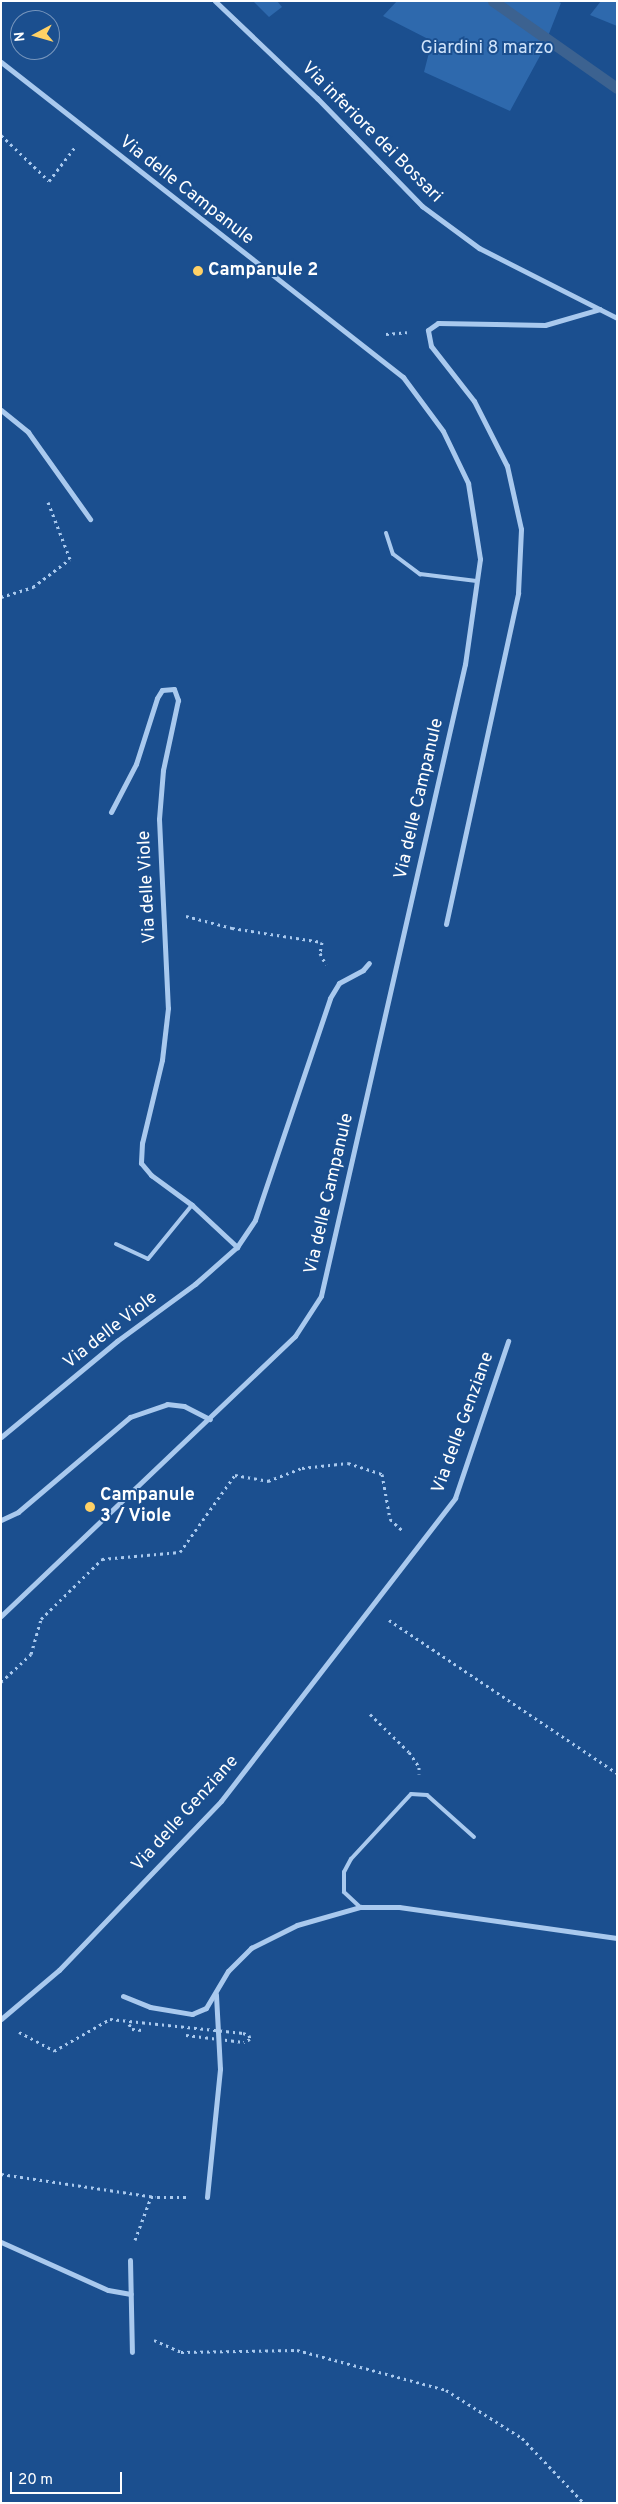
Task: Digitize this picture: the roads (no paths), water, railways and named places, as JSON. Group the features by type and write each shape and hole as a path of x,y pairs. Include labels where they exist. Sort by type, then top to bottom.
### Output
{"street":[{"name":"Via inferiore dei Bossari","path":"215,1 317,98 422,206 479,248 617,318"},
{"name":"Via delle Campanule","path":"1,62 349,337 403,377 444,431 468,483 480,559 463,674 321,1296 295,1336 1,1616"},
{"path":"446,924 518,593 521,529 507,466 474,401 431,346 428,330 438,323 545,325 600,309"},
{"path":"1,410 28,432 90,519"},
{"name":"Via delle Viole","path":"111,812 136,764 157,698 162,690 174,689 178,700 159,800 162,910 168,1008 162,1060 142,1144 141,1163 151,1175 192,1204 238,1247"},
{"name":"Via delle Viole","path":"1,1437 117,1341 195,1284 238,1247 255,1220 330,998 339,984 363,970 368,963"},
{"name":"Via delle Genziane","path":"1,2019 60,1970 221,1801 372,1609 455,1498 508,1341"},
{"path":"1,1520 18,1512 130,1418 167,1404 184,1406 210,1418"},
{"path":"123,1996 150,2007 192,2014 206,2008 228,1971 251,1948 297,1925 360,1907 399,1907 617,1938"},
{"path":"207,2197 220,2069 216,1991"},
{"path":"1,2242 108,2290 131,2294"},
{"path":"130,2260 132,2352"}],"lane":[{"path":"386,533 393,554 420,574 477,581"},
{"path":"116,1244 148,1259 192,1204"},
{"path":"360,1907 344,1892 344,1872 352,1859 411,1794 419,1792 439,1804 474,1837"}],"waterway":[{"path":"493,1 617,88"}],"place":[{"name":"Campanule 2","path":"198,271"},
{"name":"Campanule 3 / Viole","path":"90,1507"}],"park label":[{"name":"Giardini 8 marzo","path":"487,49"}]}
